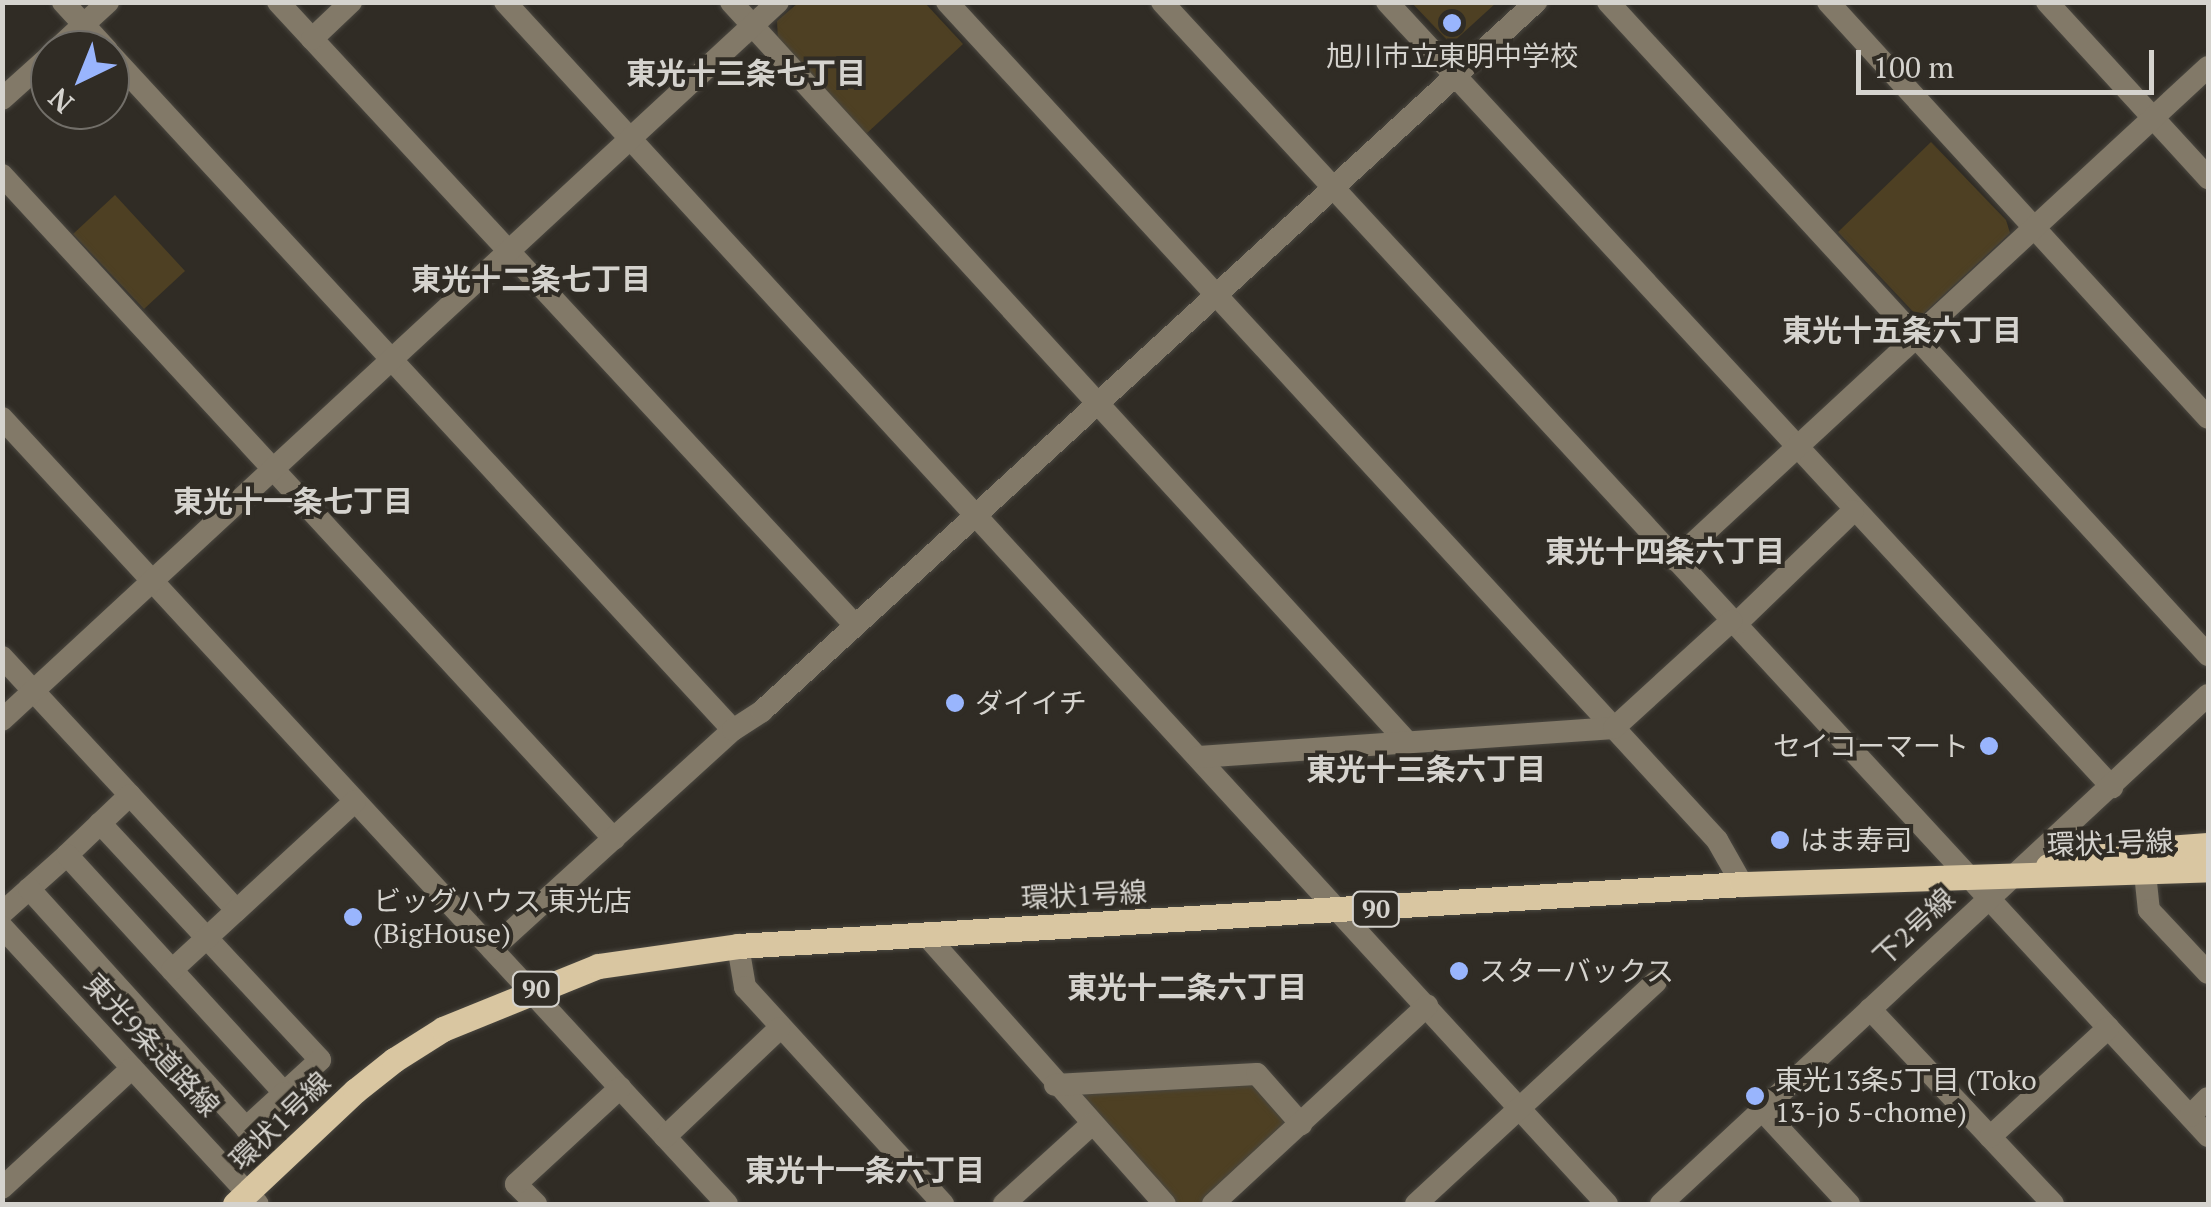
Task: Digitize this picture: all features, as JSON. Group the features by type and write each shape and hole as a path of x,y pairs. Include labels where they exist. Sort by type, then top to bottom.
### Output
{"main road":[{"name":"環状1号線","path":"2014,876 2099,852 2208,845"},
{"name":"環状1号線","path":"247,1201 355,1090 394,1060 444,1029 598,966 738,946 1742,884 2208,869"}],"street":[{"path":"63,2 88,30"},
{"path":"78,30 108,2"},
{"path":"278,2 854,624"},
{"path":"312,40 351,2"},
{"path":"504,2 1607,1204"},
{"path":"731,2 1408,744"},
{"path":"2,720 778,2"},
{"path":"947,2 1717,840 1742,884"},
{"path":"1162,2 1963,875 2208,1136"},
{"path":"1387,2 1853,511 2112,787"},
{"path":"492,949 733,730 762,712 1536,2"},
{"path":"1608,2 2208,655"},
{"path":"1828,2 2208,418"},
{"path":"2047,2 2208,178"},
{"path":"1675,560 2208,67"},
{"path":"2,99 30,74"},
{"path":"130,76 733,730"},
{"path":"2,175 614,839"},
{"path":"2,418 727,1204"},
{"path":"1199,757 1614,728 1853,511"},
{"path":"2,657 236,910"},
{"name":"下2号線","path":"1662,1204 2208,695"},
{"path":"2,914 130,795"},
{"path":"172,970 355,801"},
{"path":"29,889 246,1128 320,1060 100,823"},
{"path":"67,854 284,1093"},
{"path":"2145,873 2149,910 2208,974"},
{"name":"東光9条道路線","path":"2,927 247,1201"},
{"path":"926,934 1165,1204"},
{"path":"738,946 745,987 944,1204"},
{"path":"1416,1204 1656,982"},
{"path":"1214,1204 1427,1006"},
{"path":"1870,1009 2053,1204"},
{"path":"665,1137 780,1028"},
{"path":"1990,1136 2108,1028"},
{"path":"2,1188 132,1068"},
{"path":"1056,1085 1257,1074 1301,1124"},
{"path":"536,1204 516,1184 620,1088"},
{"path":"2190,1116 2208,1098"},
{"path":"1762,1110 1849,1204"},
{"path":"1004,1204 1092,1124"}],"shaded area":[{"path":"798,3 925,3 963,44 866,134 778,40 777,21"},
{"name":"旭川市立東明中学校","path":"1412,3 1496,3 1451,44"},
{"path":"1931,142 2006,220 2010,233 1919,318 1838,232"},
{"path":"115,195 185,271 144,309 73,234"},
{"path":"1257,1074 1301,1124 1213,1204 1165,1204 1055,1085"}],"place":[{"name":"旭川市立東明中学校","path":"1452,23"},
{"name":"ダイイチ","path":"955,703"},
{"name":"セイコーマート","path":"1989,746"},
{"name":"はま寿司","path":"1780,840"},
{"name":"ビッグハウス 東光店 (BigHouse)","path":"353,917"},
{"name":"スターバックス","path":"1459,971"},
{"name":"東光13条5丁目 (Toko 13-jo 5-chome)","path":"1755,1096"}],"district":[{"name":"東光十三条七丁目","path":"746,73"},
{"name":"東光十二条七丁目","path":"531,279"},
{"name":"東光十五条六丁目","path":"1902,330"},
{"name":"東光十一条七丁目","path":"293,501"},
{"name":"東光十四条六丁目","path":"1665,551"},
{"name":"東光十三条六丁目","path":"1426,769"},
{"name":"東光十二条六丁目","path":"1187,987"},
{"name":"東光十一条六丁目","path":"865,1170"}]}
